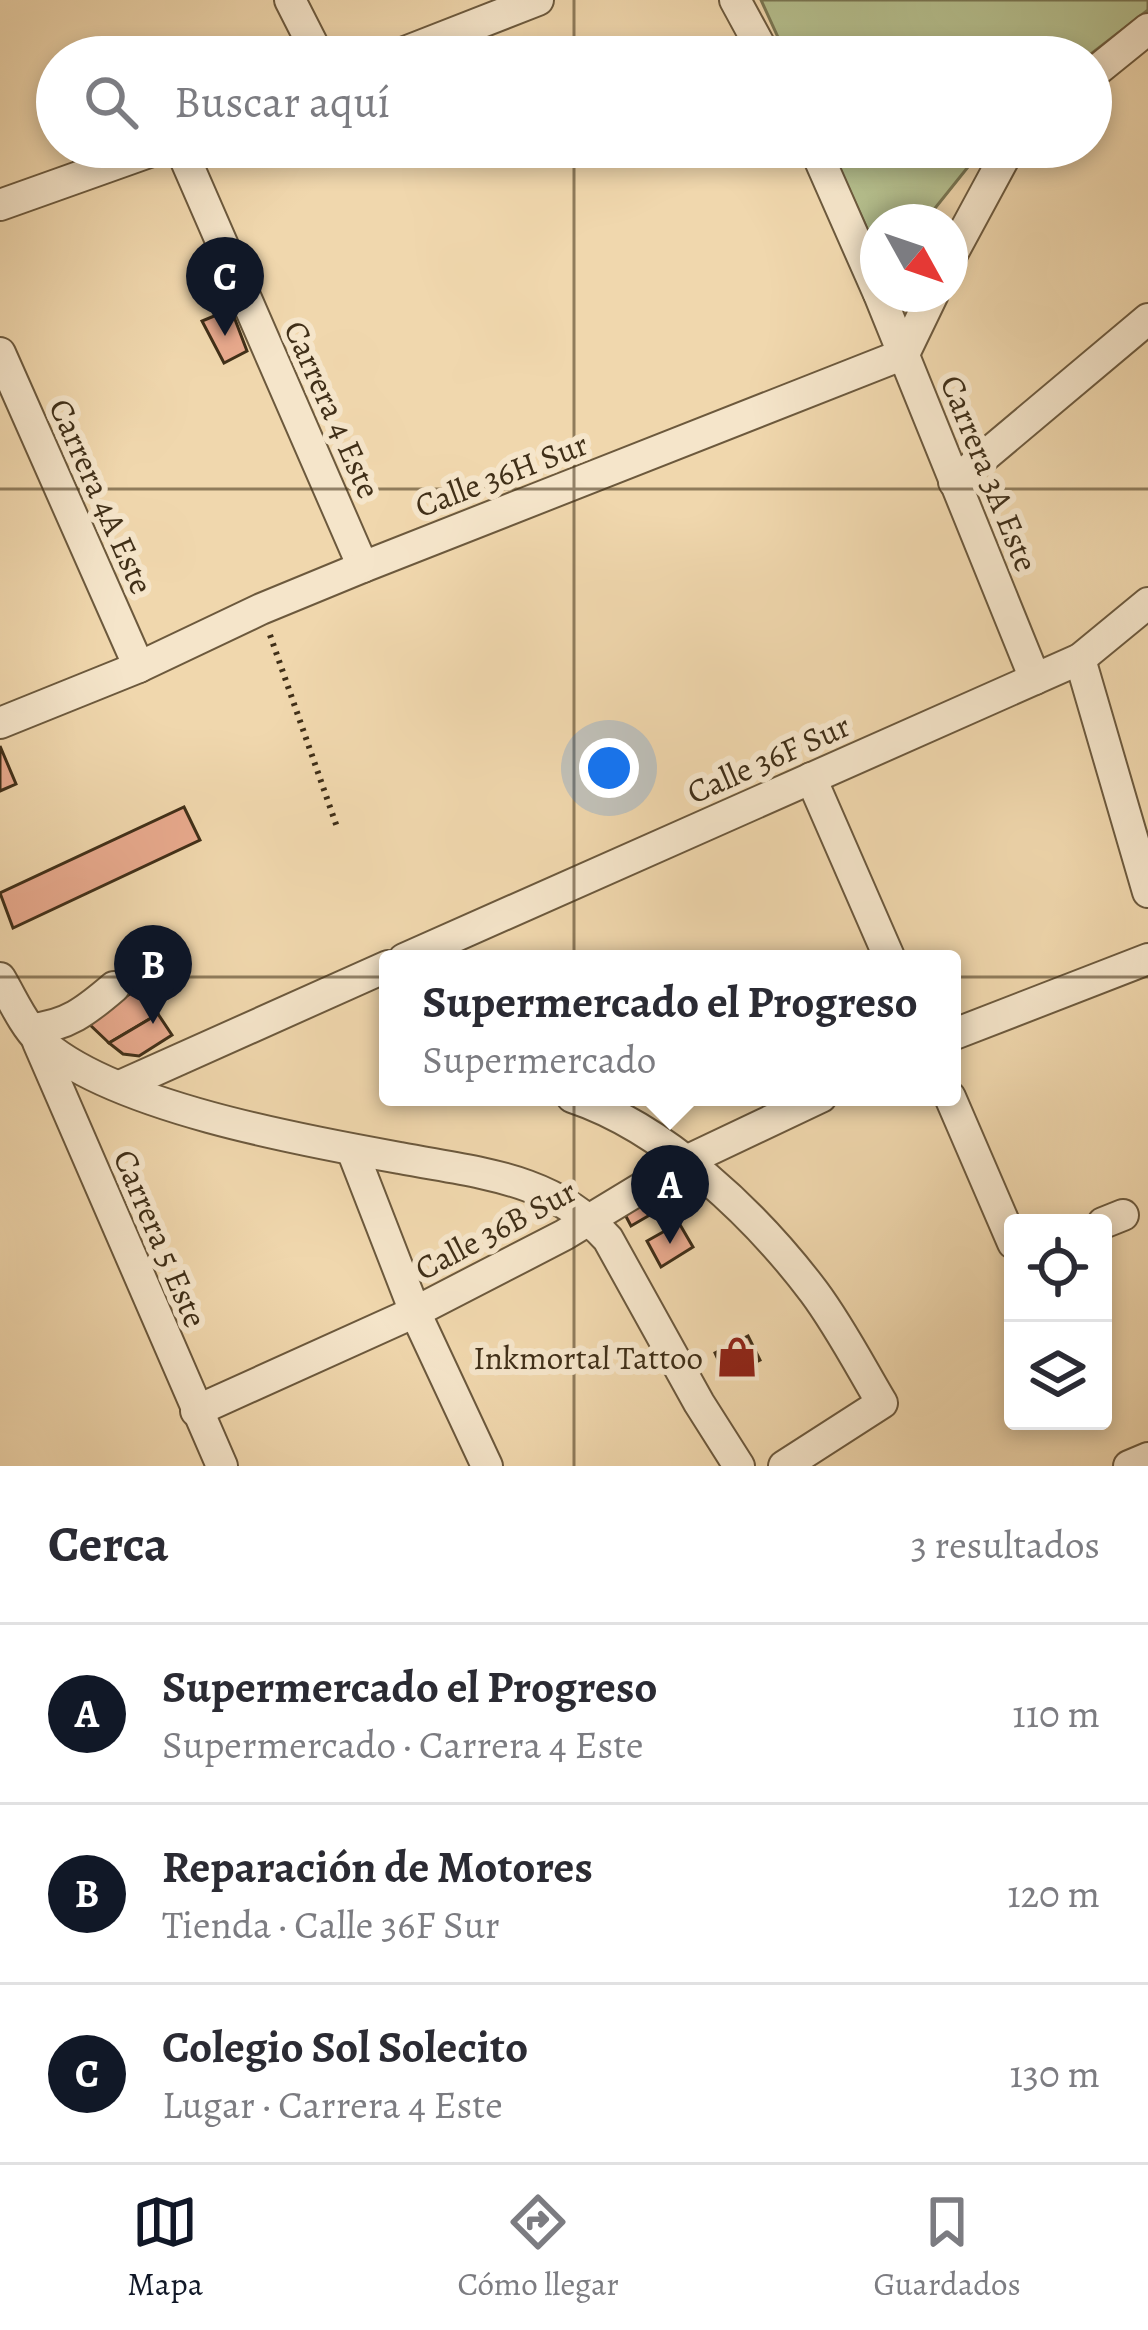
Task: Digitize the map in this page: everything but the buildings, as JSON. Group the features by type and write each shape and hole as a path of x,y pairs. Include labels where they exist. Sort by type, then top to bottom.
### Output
{"street":[{"path":"290,0 308,36"},
{"path":"446,36 538,0"},
{"path":"735,0 755,36"},
{"path":"1112,58 1148,29"},
{"path":"0,205 105,168"},
{"name":"Carrera 4 Este","path":"189,168 363,567"},
{"name":"Carrera 3A Este","path":"823,168 860,252"},
{"path":"968,222 996,168"},
{"name":"Carrera 3A Este","path":"886,312 1035,679"},
{"path":"904,354 924,312"},
{"path":"954,482 1148,320"},
{"name":"Carrera 4A Este","path":"0,353 139,668"},
{"name":"Calle 36H Sur","path":"0,723 139,668 261,609 363,567 904,354"},
{"name":"Calle 36F Sur","path":"448,950 811,778 1080,659 1148,603"},
{"path":"1080,659 1142,847 1148,892"},
{"path":"811,778 886,950"},
{"path":"961,1032 1148,959"},
{"path":"120,1086 379,970"},
{"path":"0,978 33,1033 75,1066 120,1086 202,1114 558,1196 591,1220 620,1258 739,1466"},
{"path":"33,1033 81,1016 114,987"},
{"name":"Carrera 5 Este","path":"33,1033 222,1466"},
{"path":"594,1106 628,1120 686,1161 758,1229 815,1294 882,1403 784,1466"},
{"name":"Calle 36B Sur","path":"196,1411 416,1312 591,1220 686,1161 802,1106"},
{"path":"954,1106 1004,1222"},
{"path":"352,1150 416,1312 487,1466"},
{"path":"1129,1466 1148,1458"}],"path":[{"path":"261,609 338,830"}],"green space":[{"path":"761,0 1148,0 1148,10 1112,38 777,36"},
{"path":"840,168 967,168 938,204 860,204 860,213"}],"place":[{"name":"Colegio Sol Solecito","path":"225,336"},
{"name":"Reparación de Motores","path":"153,1024"},
{"name":"Supermercado el Progreso","path":"670,1244"},
{"name":"Inkmortal Tattoo","path":"737,1357"}]}
